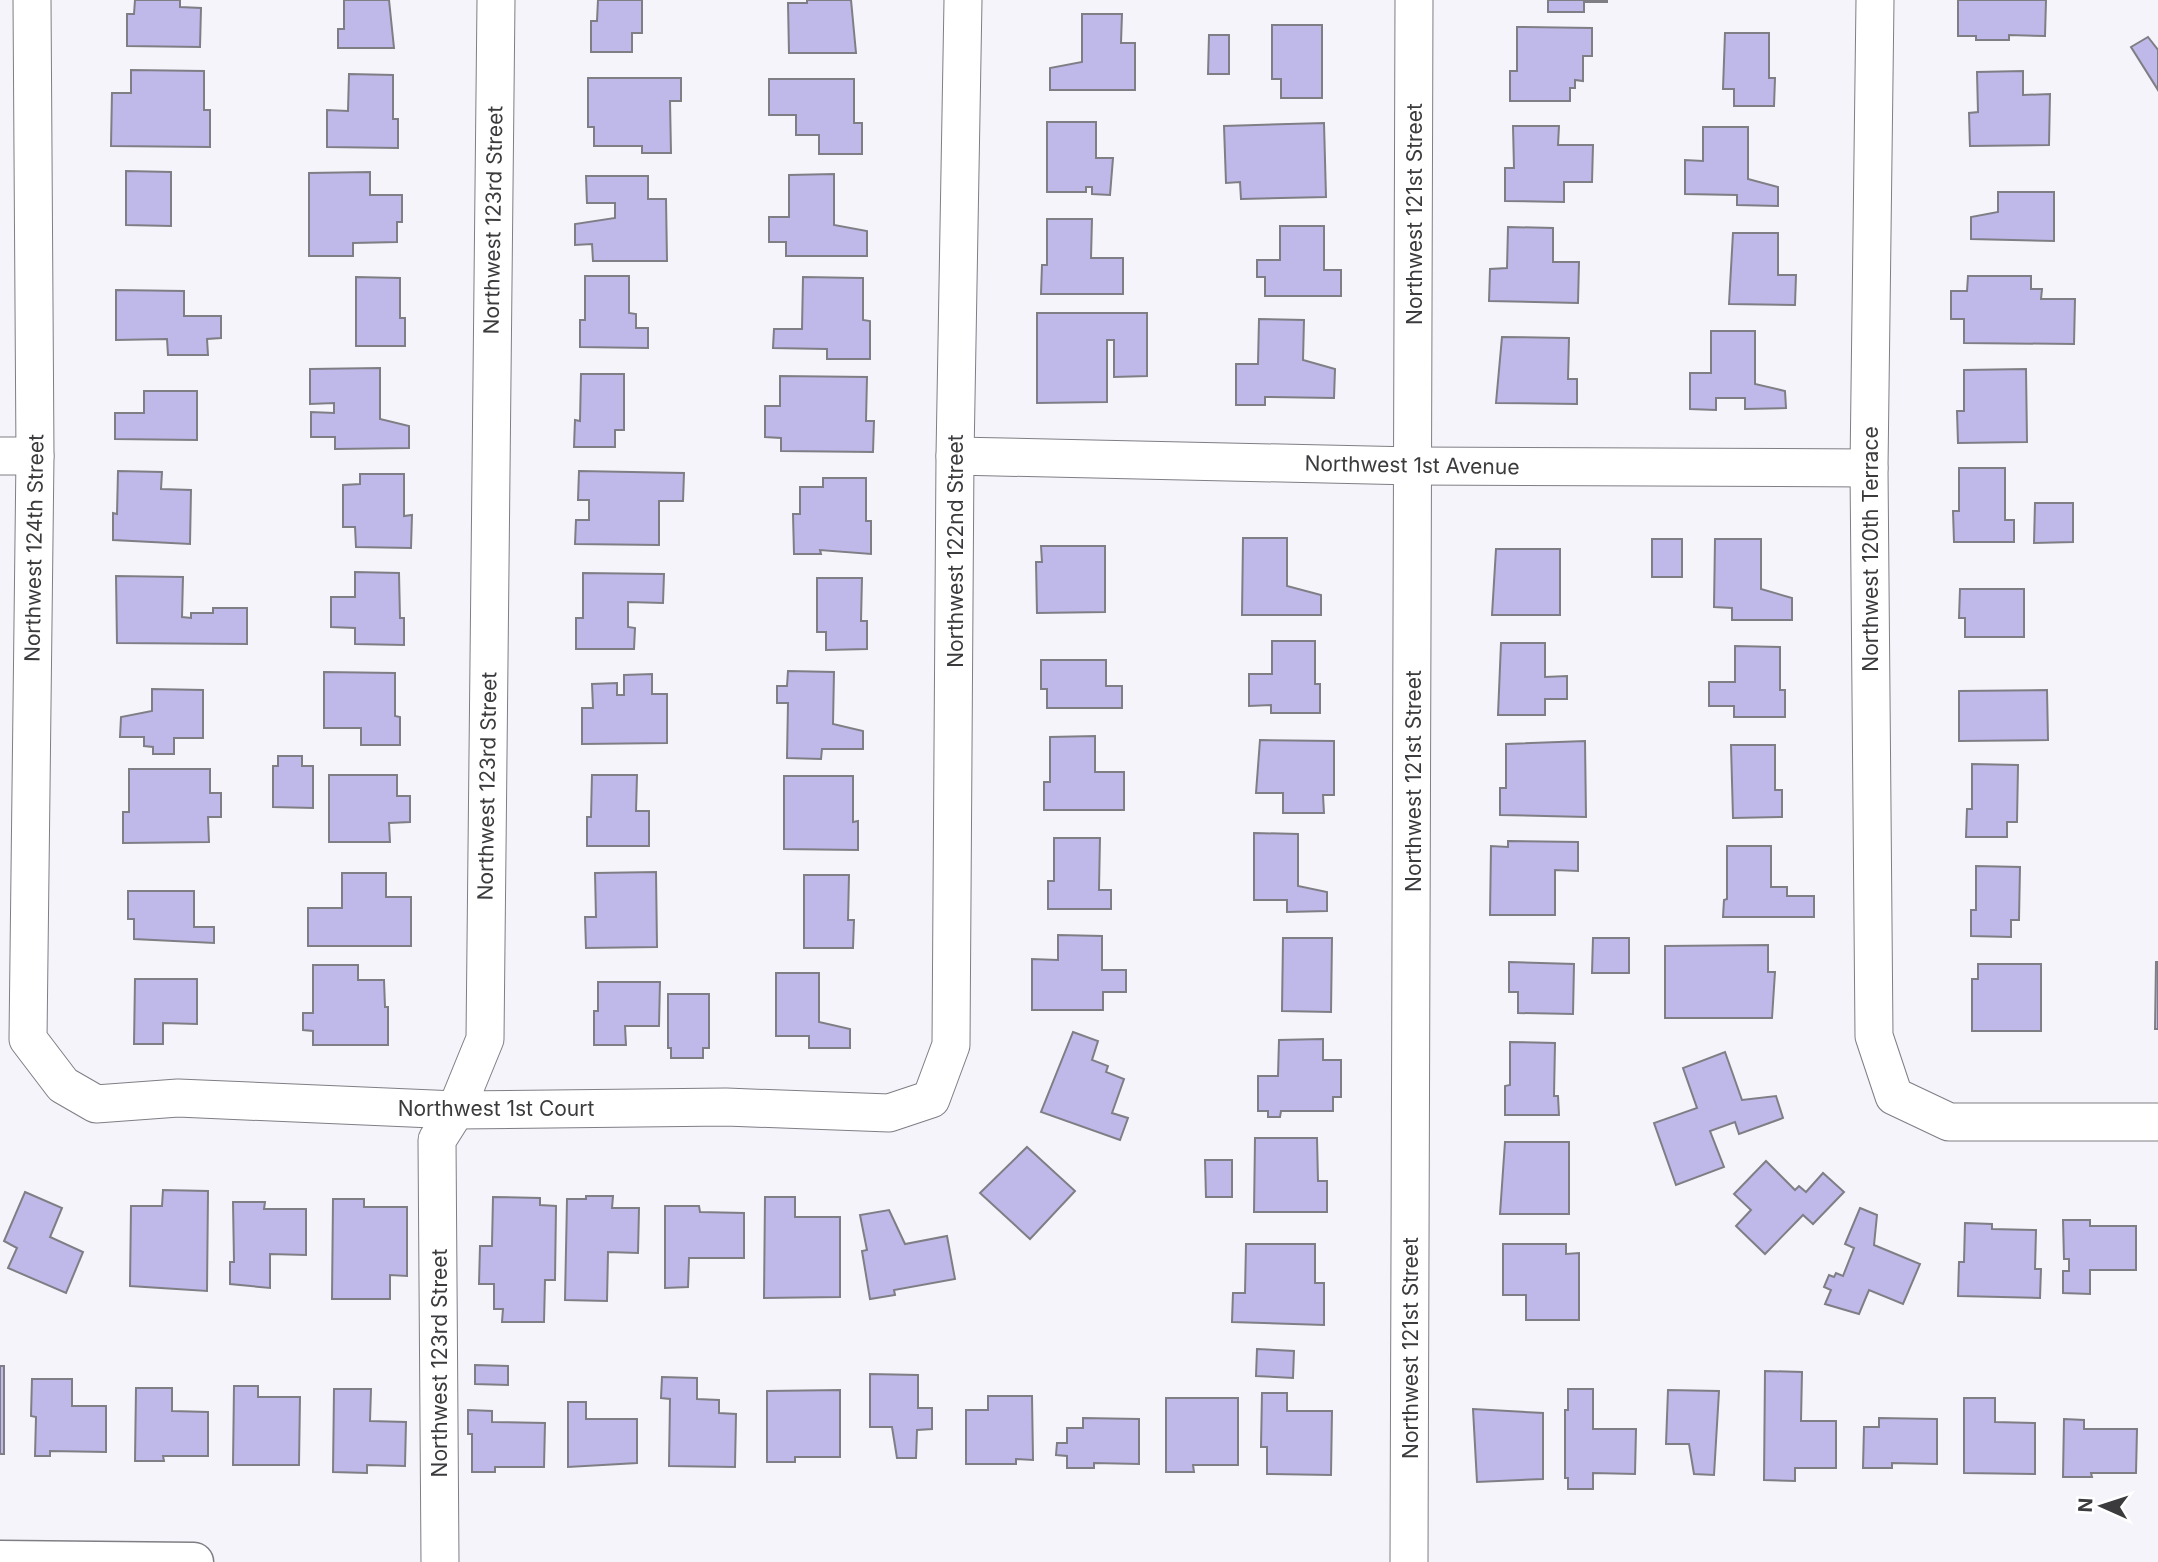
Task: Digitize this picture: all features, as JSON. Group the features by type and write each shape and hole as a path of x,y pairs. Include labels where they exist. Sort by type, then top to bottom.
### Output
{"street":[{"name":"Northwest 124th Street","path":"32,0 18,456 28,1039 63,1085"},
{"name":"Northwest 123rd Street","path":"440,1562 437,1140 456,1110 485,1039 496,0"},
{"name":"Northwest 122nd Street","path":"931,1099 951,1045 955,456 963,0"},
{"name":"Northwest 121st Street","path":"1409,1562 1414,0"},
{"name":"Northwest 120th Terrace","path":"1875,0 1869,468 1874,1036 1894,1096 1949,1122 2158,1122"},
{"name":"Northwest 1st Avenue","path":"955,456 1414,466 1869,468"},
{"name":"Northwest 1st Court","path":"63,1085 96,1104 178,1098 456,1110 726,1107 889,1113 931,1099"},
{"path":"0,1560 194,1562"}],"building":[{"path":"135,0 180,0 180,7 201,8 200,47 127,46 127,14 134,14"},
{"path":"344,0 389,0 394,48 338,48 338,29 344,29"},
{"path":"598,0 642,0 642,33 632,33 632,52 591,52 591,21 597,21"},
{"path":"807,0 851,0 856,53 789,53 788,3 807,3"},
{"path":"1548,0 1607,2 1584,2 1584,12 1548,12"},
{"path":"1958,0 2046,0 2045,36 2009,35 2009,40 1976,40 1976,36 1958,36"},
{"path":"1082,14 1122,14 1121,43 1135,43 1135,90 1050,90 1050,68 1082,62"},
{"path":"1272,25 1322,25 1322,98 1281,98 1281,79 1272,79"},
{"path":"1517,27 1592,28 1592,56 1583,56 1583,81 1575,80 1575,88 1570,88 1570,101 1510,101 1510,71 1517,71"},
{"path":"1725,33 1769,33 1769,78 1775,78 1774,106 1734,106 1734,89 1723,89"},
{"path":"1209,35 1229,35 1229,74 1208,74"},
{"path":"2148,37 2158,50 2158,90 2131,47"},
{"path":"131,70 204,71 204,110 210,110 210,147 111,146 112,93 131,93"},
{"path":"2023,71 2023,95 2050,94 2049,145 1970,146 1969,113 1978,112 1977,72"},
{"path":"349,74 393,75 393,119 398,119 398,148 327,147 327,110 348,111"},
{"path":"588,78 681,78 681,101 670,101 671,153 642,153 642,146 594,146 594,127 588,127"},
{"path":"769,79 854,79 854,123 862,123 862,154 819,154 819,135 796,135 796,115 769,115"},
{"path":"1047,122 1096,122 1096,158 1113,158 1110,195 1092,194 1092,187 1086,187 1086,192 1047,192"},
{"path":"1324,123 1326,197 1241,199 1240,182 1226,183 1224,126"},
{"path":"1513,126 1559,126 1558,145 1593,145 1592,182 1564,182 1564,202 1505,201 1505,168 1514,168"},
{"path":"1703,127 1748,127 1748,179 1778,187 1778,206 1737,205 1737,195 1685,194 1685,160 1703,161"},
{"path":"126,171 171,172 171,226 126,225"},
{"path":"370,172 370,195 402,195 402,222 397,222 397,242 353,243 353,256 309,256 309,173"},
{"path":"834,174 834,225 867,231 867,256 786,256 786,242 769,242 769,217 789,217 789,175"},
{"path":"586,176 648,176 648,199 666,199 667,261 593,261 592,244 575,245 575,224 615,218 615,203 587,203"},
{"path":"1998,192 2054,192 2054,241 1971,239 1971,217 1998,212"},
{"path":"1047,219 1092,219 1091,258 1123,258 1123,294 1041,294 1042,265 1047,265"},
{"path":"1280,226 1324,226 1324,270 1341,270 1341,296 1265,296 1265,277 1257,277 1257,260 1280,260"},
{"path":"1508,227 1553,228 1553,262 1579,262 1578,303 1489,301 1490,269 1507,268"},
{"path":"1733,233 1778,233 1778,275 1796,275 1795,305 1729,304"},
{"path":"585,276 629,276 629,313 636,314 636,328 648,328 648,348 580,347 580,320 585,320"},
{"path":"1968,276 2031,276 2031,289 2042,289 2041,299 2075,299 2074,344 1964,343 1964,319 1951,319 1951,291 1967,291"},
{"path":"356,277 400,278 400,318 405,318 405,346 356,346"},
{"path":"803,277 863,278 863,320 870,321 870,359 827,359 827,349 773,348 774,329 802,329"},
{"path":"116,290 184,291 184,316 221,316 221,338 207,339 208,355 168,355 167,339 116,340"},
{"path":"1037,313 1147,313 1147,376 1114,377 1114,340 1107,340 1107,402 1037,403"},
{"path":"1259,319 1304,320 1303,360 1335,369 1334,398 1265,397 1265,405 1236,405 1236,364 1258,364"},
{"path":"1711,331 1755,331 1755,384 1785,391 1786,408 1745,409 1745,398 1716,398 1716,410 1690,409 1690,373 1711,373"},
{"path":"1502,337 1569,338 1568,379 1577,379 1577,404 1496,403"},
{"path":"380,368 380,419 409,426 409,448 335,449 335,437 311,437 311,412 334,413 334,403 310,404 310,369"},
{"path":"2026,369 2027,442 1958,443 1957,411 1964,411 1964,370"},
{"path":"581,374 624,374 624,430 615,430 615,447 574,447 575,420 580,421"},
{"path":"780,376 867,377 866,421 874,421 873,452 781,451 781,438 765,437 765,406 780,406"},
{"path":"144,391 197,391 197,440 115,439 115,413 144,413"},
{"path":"1959,468 2005,468 2005,520 2014,520 2014,542 1954,542 1953,511 1959,511"},
{"path":"118,471 162,472 161,489 191,490 190,544 113,540 113,513 117,514"},
{"path":"579,471 684,473 683,501 659,501 659,545 575,544 576,520 589,520 589,500 578,500"},
{"path":"360,474 404,474 404,516 412,515 411,548 356,547 355,527 343,527 343,485 360,484"},
{"path":"823,478 866,478 866,521 871,521 871,554 820,550 821,554 794,554 793,514 800,514 800,487 823,487"},
{"path":"2035,503 2073,503 2073,542 2034,543"},
{"path":"1243,538 1287,538 1287,586 1321,595 1321,615 1242,615"},
{"path":"1652,539 1682,539 1682,577 1652,577"},
{"path":"1715,539 1761,539 1761,589 1792,598 1792,620 1732,620 1732,608 1714,607"},
{"path":"1041,546 1105,546 1105,612 1037,613 1036,562 1042,562"},
{"path":"1496,549 1560,549 1560,615 1492,615"},
{"path":"355,572 399,573 400,618 404,618 404,645 355,644 355,628 331,627 331,597 355,597"},
{"path":"583,573 664,574 663,603 628,602 628,627 635,628 634,649 576,649 576,618 583,618"},
{"path":"116,576 183,577 182,617 191,618 191,613 213,613 213,608 247,608 247,644 117,643"},
{"path":"817,578 862,578 861,621 867,621 867,649 826,650 826,632 817,632"},
{"path":"1960,589 2024,589 2024,637 1965,637 1965,618 1959,618"},
{"path":"1272,641 1315,641 1315,684 1320,684 1320,713 1271,713 1271,705 1249,706 1249,674 1272,674"},
{"path":"1501,643 1545,643 1545,677 1567,676 1567,699 1545,699 1545,715 1498,715"},
{"path":"1735,646 1780,647 1780,690 1785,690 1785,717 1734,717 1734,706 1709,706 1709,682 1735,682"},
{"path":"1041,660 1106,660 1106,686 1122,686 1122,708 1047,708 1047,689 1041,689"},
{"path":"788,671 834,672 833,724 863,731 863,749 822,749 821,759 787,758 788,703 777,703 777,686 787,686"},
{"path":"324,672 395,673 395,716 400,717 400,745 361,745 361,728 324,728"},
{"path":"652,674 652,694 667,694 667,743 582,744 582,708 593,708 592,684 617,683 617,695 624,695 624,675"},
{"path":"152,689 203,690 203,738 174,738 174,754 153,754 153,747 144,746 144,737 120,737 121,717 152,711"},
{"path":"2047,690 2048,740 1959,741 1959,691"},
{"path":"1095,736 1095,772 1124,772 1124,810 1044,810 1044,782 1050,782 1050,737"},
{"path":"1260,740 1334,741 1334,795 1323,795 1324,813 1283,813 1283,793 1256,793"},
{"path":"1585,741 1586,817 1500,815 1500,788 1506,788 1506,744"},
{"path":"1731,745 1775,745 1775,790 1782,790 1782,817 1733,818"},
{"path":"278,756 302,756 302,766 313,766 313,808 273,807 273,766 278,766"},
{"path":"1972,764 2018,765 2017,822 2007,822 2007,837 1966,837 1967,809 1972,809"},
{"path":"129,769 210,769 210,793 221,793 221,817 208,817 209,842 123,843 123,812 129,812"},
{"path":"329,775 397,775 397,796 410,796 410,822 389,823 390,842 329,842"},
{"path":"592,775 637,775 636,811 649,811 649,846 587,846"},
{"path":"784,776 853,776 853,822 858,821 858,850 784,849"},
{"path":"1254,833 1298,834 1298,886 1327,892 1327,911 1287,912 1287,900 1254,900"},
{"path":"1054,838 1100,838 1099,890 1111,890 1111,909 1048,909 1048,881 1054,881"},
{"path":"1508,841 1578,842 1578,871 1555,870 1555,915 1490,915 1491,846 1508,847"},
{"path":"1727,846 1771,846 1771,887 1787,887 1787,896 1814,896 1814,917 1723,917 1724,900 1727,899"},
{"path":"1976,866 2020,867 2019,920 2011,920 2011,937 1971,936 1971,910 1976,910"},
{"path":"656,872 657,947 586,948 585,917 596,917 595,873"},
{"path":"342,873 386,873 386,897 411,897 411,946 308,946 308,908 342,908"},
{"path":"804,875 849,875 848,920 854,920 853,948 804,948"},
{"path":"128,891 194,891 194,927 214,927 214,943 134,939 134,919 128,919"},
{"path":"1058,935 1102,936 1102,970 1126,970 1126,992 1103,992 1103,1010 1032,1010 1032,959 1058,960"},
{"path":"1283,938 1332,938 1331,1012 1282,1011"},
{"path":"1593,938 1629,938 1629,973 1592,973"},
{"path":"1768,945 1768,972 1775,972 1772,1018 1665,1018 1665,946"},
{"path":"1509,962 1574,964 1573,1014 1518,1013 1518,992 1509,992"},
{"path":"2158,962 2158,1029 2155,1029"},
{"path":"1978,964 2041,964 2041,1031 1972,1031 1972,979 1978,979"},
{"path":"313,965 358,965 358,980 384,980 385,1007 388,1007 388,1045 313,1045 313,1031 303,1030 303,1013 313,1013"},
{"path":"776,973 819,973 819,1022 850,1029 850,1048 809,1048 809,1036 776,1036"},
{"path":"135,979 197,979 197,1024 163,1023 163,1044 134,1044"},
{"path":"598,982 660,982 659,1026 625,1026 626,1045 594,1045 594,1011 598,1011"},
{"path":"668,994 709,994 709,1048 703,1048 703,1058 671,1058 671,1048 668,1048"},
{"path":"1073,1032 1098,1041 1092,1060 1108,1066 1106,1072 1124,1079 1112,1113 1128,1118 1120,1140 1041,1112"},
{"path":"1323,1039 1323,1060 1341,1060 1341,1097 1333,1097 1333,1111 1281,1111 1280,1117 1268,1117 1268,1111 1258,1111 1258,1076 1278,1076 1279,1040"},
{"path":"1510,1042 1555,1043 1554,1096 1558,1096 1559,1115 1505,1115 1505,1086 1510,1085"},
{"path":"1725,1052 1742,1100 1776,1096 1783,1118 1739,1134 1735,1122 1710,1131 1724,1167 1676,1185 1654,1123 1697,1108 1683,1068"},
{"path":"1255,1138 1317,1138 1318,1181 1327,1181 1327,1212 1254,1212"},
{"path":"1505,1142 1569,1142 1569,1214 1500,1214"},
{"path":"1027,1147 1075,1191 1030,1239 980,1193"},
{"path":"1205,1160 1232,1160 1232,1197 1206,1197"},
{"path":"1766,1161 1795,1190 1799,1186 1806,1192 1823,1173 1844,1192 1813,1224 1803,1215 1765,1254 1736,1226 1751,1210 1734,1194"},
{"path":"163,1190 208,1191 207,1291 130,1286 131,1206 162,1206"},
{"path":"25,1192 62,1208 50,1237 83,1252 66,1293 8,1268 17,1248 4,1241"},
{"path":"586,1196 613,1196 612,1208 639,1208 638,1253 608,1252 607,1301 565,1300 567,1199 586,1199"},
{"path":"493,1197 540,1198 540,1205 556,1206 555,1280 545,1280 544,1322 502,1322 503,1309 494,1309 494,1284 479,1284 480,1246 492,1246"},
{"path":"765,1197 795,1197 795,1217 840,1217 840,1297 764,1298"},
{"path":"333,1199 364,1199 364,1207 407,1207 407,1276 390,1275 390,1299 332,1299"},
{"path":"233,1202 265,1202 264,1209 306,1209 306,1255 270,1254 270,1288 230,1284 230,1262 234,1262"},
{"path":"665,1206 699,1206 700,1212 744,1213 744,1258 689,1258 688,1287 665,1288"},
{"path":"1860,1208 1877,1215 1874,1245 1920,1264 1903,1304 1869,1290 1859,1314 1825,1304 1831,1290 1824,1287 1829,1275 1834,1277 1836,1273 1843,1276 1854,1248 1845,1244"},
{"path":"889,1210 905,1244 947,1236 955,1279 894,1290 895,1295 870,1299 862,1251 867,1250 860,1215"},
{"path":"2063,1220 2090,1220 2090,1226 2136,1226 2136,1270 2090,1270 2090,1294 2063,1293 2063,1271 2069,1271 2069,1259 2064,1259"},
{"path":"1965,1223 1992,1224 1992,1229 2036,1230 2035,1269 2041,1269 2040,1298 1958,1296 1959,1262 1964,1262"},
{"path":"1246,1244 1315,1244 1315,1283 1324,1283 1324,1325 1232,1322 1233,1293 1245,1293"},
{"path":"1503,1244 1566,1244 1566,1254 1579,1253 1579,1320 1526,1320 1526,1295 1503,1295"},
{"path":"1257,1349 1294,1351 1293,1378 1256,1376"},
{"path":"475,1365 508,1366 508,1385 475,1384"},
{"path":"0,1366 4,1366 4,1454 0,1454"},
{"path":"1765,1371 1802,1372 1801,1421 1836,1421 1836,1468 1795,1468 1795,1481 1764,1480"},
{"path":"870,1374 918,1375 918,1408 932,1408 932,1429 917,1430 916,1458 897,1458 892,1427 870,1427"},
{"path":"662,1377 697,1378 697,1399 719,1400 719,1413 736,1414 735,1467 669,1466 670,1399 661,1398"},
{"path":"32,1379 72,1379 72,1406 106,1406 106,1452 50,1451 50,1456 35,1456 36,1417 31,1416"},
{"path":"234,1386 258,1386 258,1397 300,1397 299,1465 233,1465"},
{"path":"136,1388 172,1388 172,1411 208,1412 208,1456 163,1456 164,1461 135,1461"},
{"path":"334,1389 371,1389 370,1421 406,1422 405,1466 367,1465 367,1473 333,1472"},
{"path":"1568,1389 1593,1389 1593,1429 1636,1429 1635,1474 1593,1473 1593,1489 1568,1489 1568,1478 1565,1478 1565,1410 1568,1410"},
{"path":"840,1390 840,1457 795,1457 795,1462 767,1462 767,1391"},
{"path":"1668,1390 1719,1391 1714,1475 1694,1474 1689,1444 1666,1444"},
{"path":"1262,1393 1287,1393 1287,1411 1332,1411 1331,1475 1267,1474 1267,1447 1261,1447"},
{"path":"988,1396 1032,1396 1033,1460 1016,1459 1016,1464 966,1464 966,1410 988,1410"},
{"path":"1166,1398 1238,1398 1238,1465 1193,1465 1194,1472 1166,1472"},
{"path":"1964,1398 1995,1398 1995,1422 2035,1423 2035,1474 1964,1473"},
{"path":"568,1402 586,1402 586,1419 637,1419 637,1463 568,1467"},
{"path":"1473,1409 1543,1413 1543,1479 1477,1482"},
{"path":"468,1410 492,1411 492,1422 545,1423 544,1467 495,1467 495,1472 472,1472 472,1434 468,1434"},
{"path":"1083,1418 1139,1419 1139,1464 1094,1463 1094,1468 1067,1468 1067,1456 1056,1455 1057,1443 1067,1443 1067,1428 1083,1428"},
{"path":"1879,1418 1937,1419 1937,1464 1892,1463 1892,1468 1863,1468 1864,1427 1879,1427"},
{"path":"2064,1419 2084,1420 2084,1429 2137,1429 2136,1473 2091,1473 2092,1477 2063,1477"}]}
